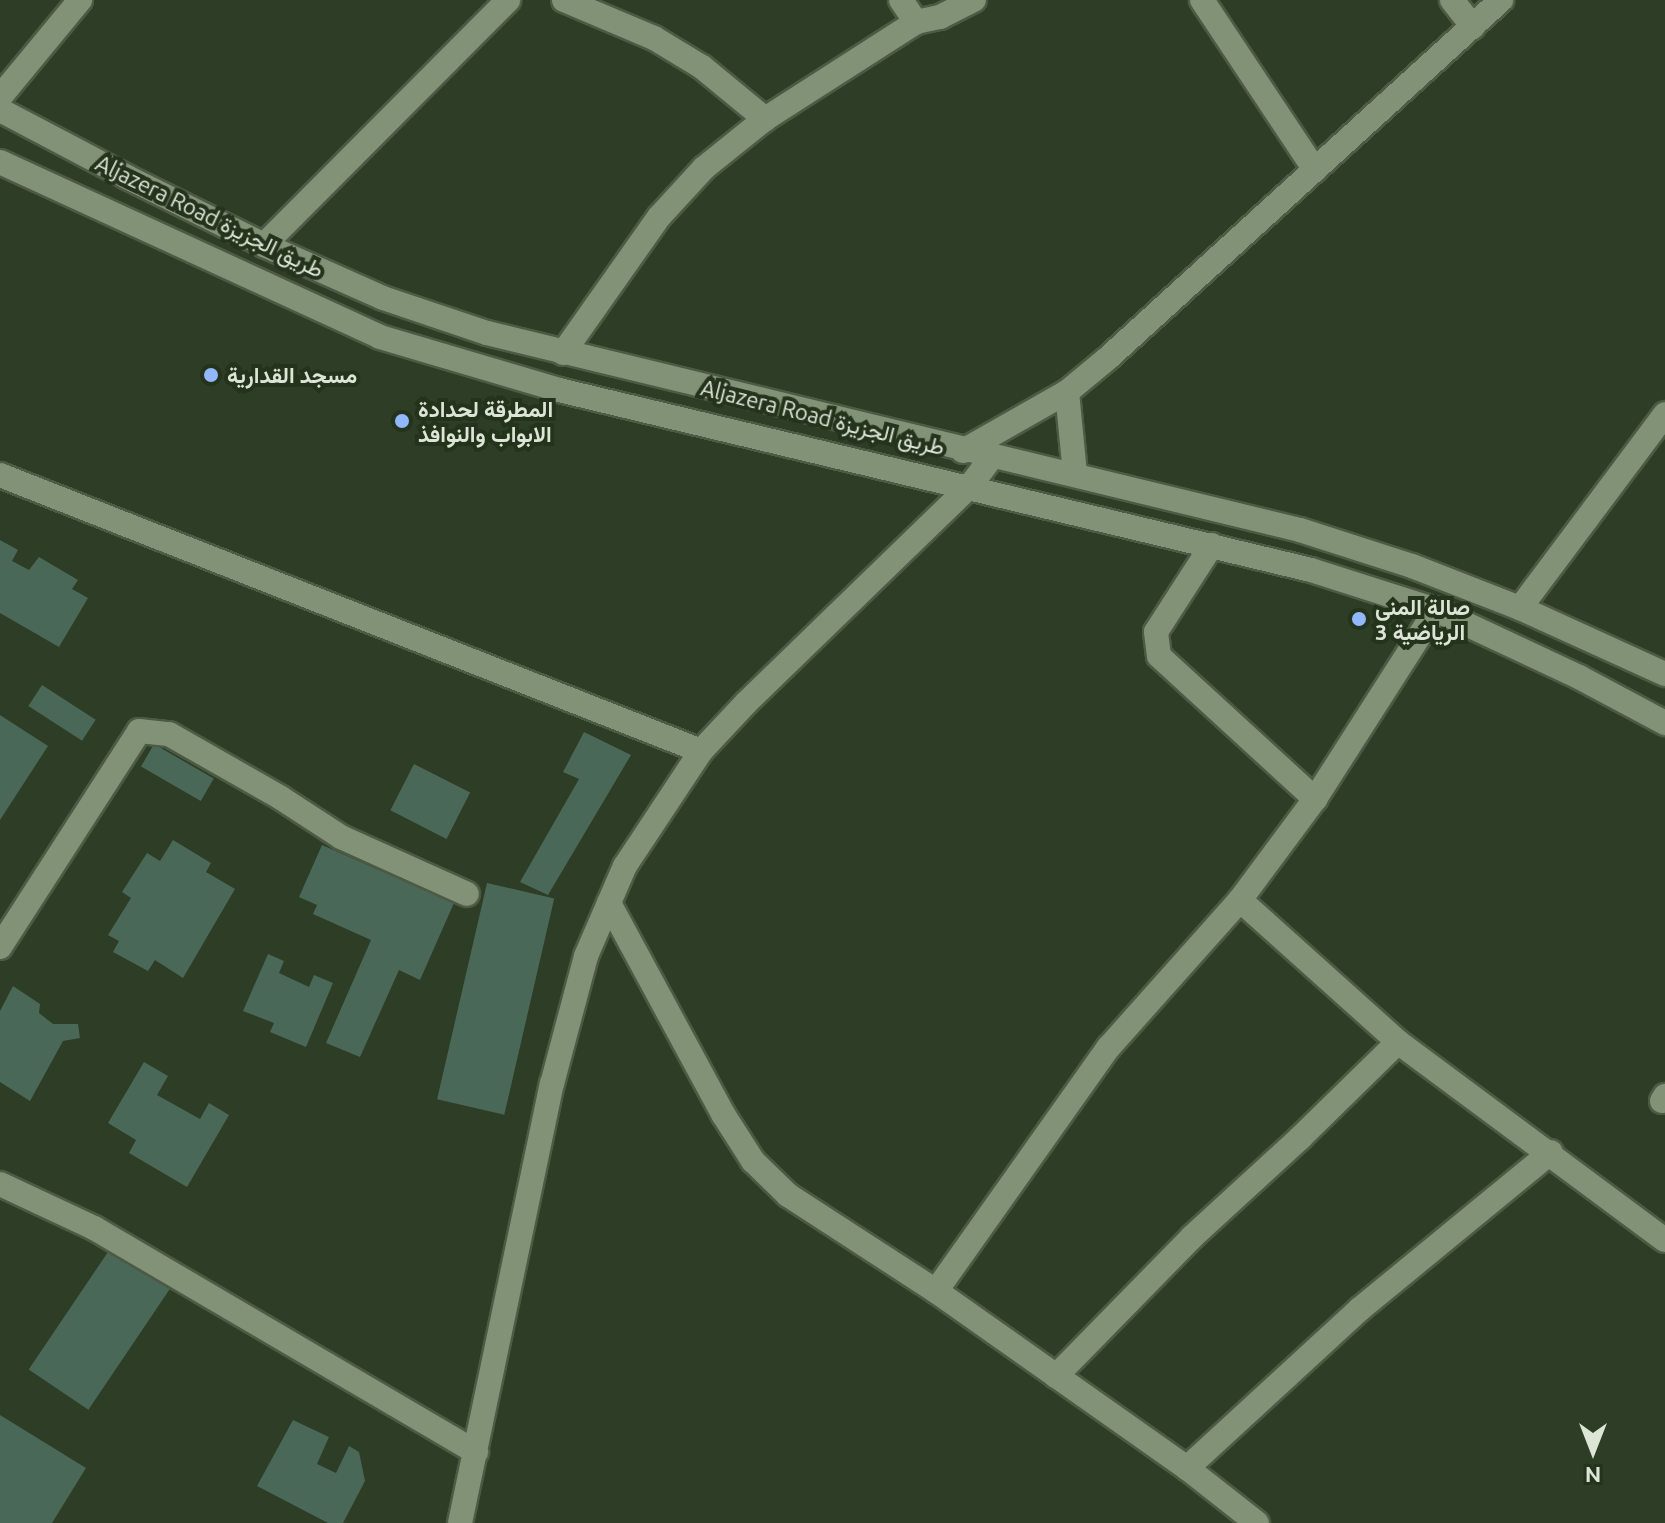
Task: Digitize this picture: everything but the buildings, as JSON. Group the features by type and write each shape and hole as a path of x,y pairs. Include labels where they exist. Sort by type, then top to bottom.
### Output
{"street":[{"path":"0,97 80,0"},
{"path":"264,245 508,0"},
{"path":"564,0 654,38 702,67 765,119"},
{"path":"901,0 916,22"},
{"path":"563,353 659,217 704,168 765,119 916,22 940,17 974,0"},
{"path":"1202,0 1315,170"},
{"path":"1452,0 1473,27"},
{"path":"963,451 1067,392 1501,0"},
{"name":"Aljazera Road طريق الجزيزة","path":"0,110 264,245 383,298 487,333 563,353 1300,530 1412,566 1520,608 1665,674"},
{"name":"Aljazera Road طريق الجزيزة","path":"0,162 380,337 559,390 1311,570 1436,610 1579,677 1665,723"},
{"path":"1067,392 1075,474"},
{"path":"1520,608 1665,414"},
{"path":"463,1521 552,1084 586,956 625,866 701,751 746,703 970,486 992,457"},
{"path":"0,475 701,751"},
{"path":"1212,545 1156,632 1159,656 1315,799"},
{"path":"936,1291 1109,1047 1240,900 1315,799 1436,610"},
{"path":"0,947 139,731 169,734 281,798 341,837 467,894"},
{"path":"1240,900 1398,1042 1551,1152 1665,1240"},
{"path":"609,903 723,1114 753,1161 788,1195 936,1291 1187,1468 1257,1523"},
{"path":"1056,1376 1192,1237 1398,1042"},
{"path":"1187,1468 1360,1309 1551,1152"},
{"path":"0,1184 94,1228 476,1452"}],"place":[{"name":"مسجد القدارية","path":"211,375"},
{"name":"المطرقة لحدادة الابواب والنوافذ","path":"402,421"},
{"name":"صالة المنى الرياضية 3","path":"1359,619"}]}
